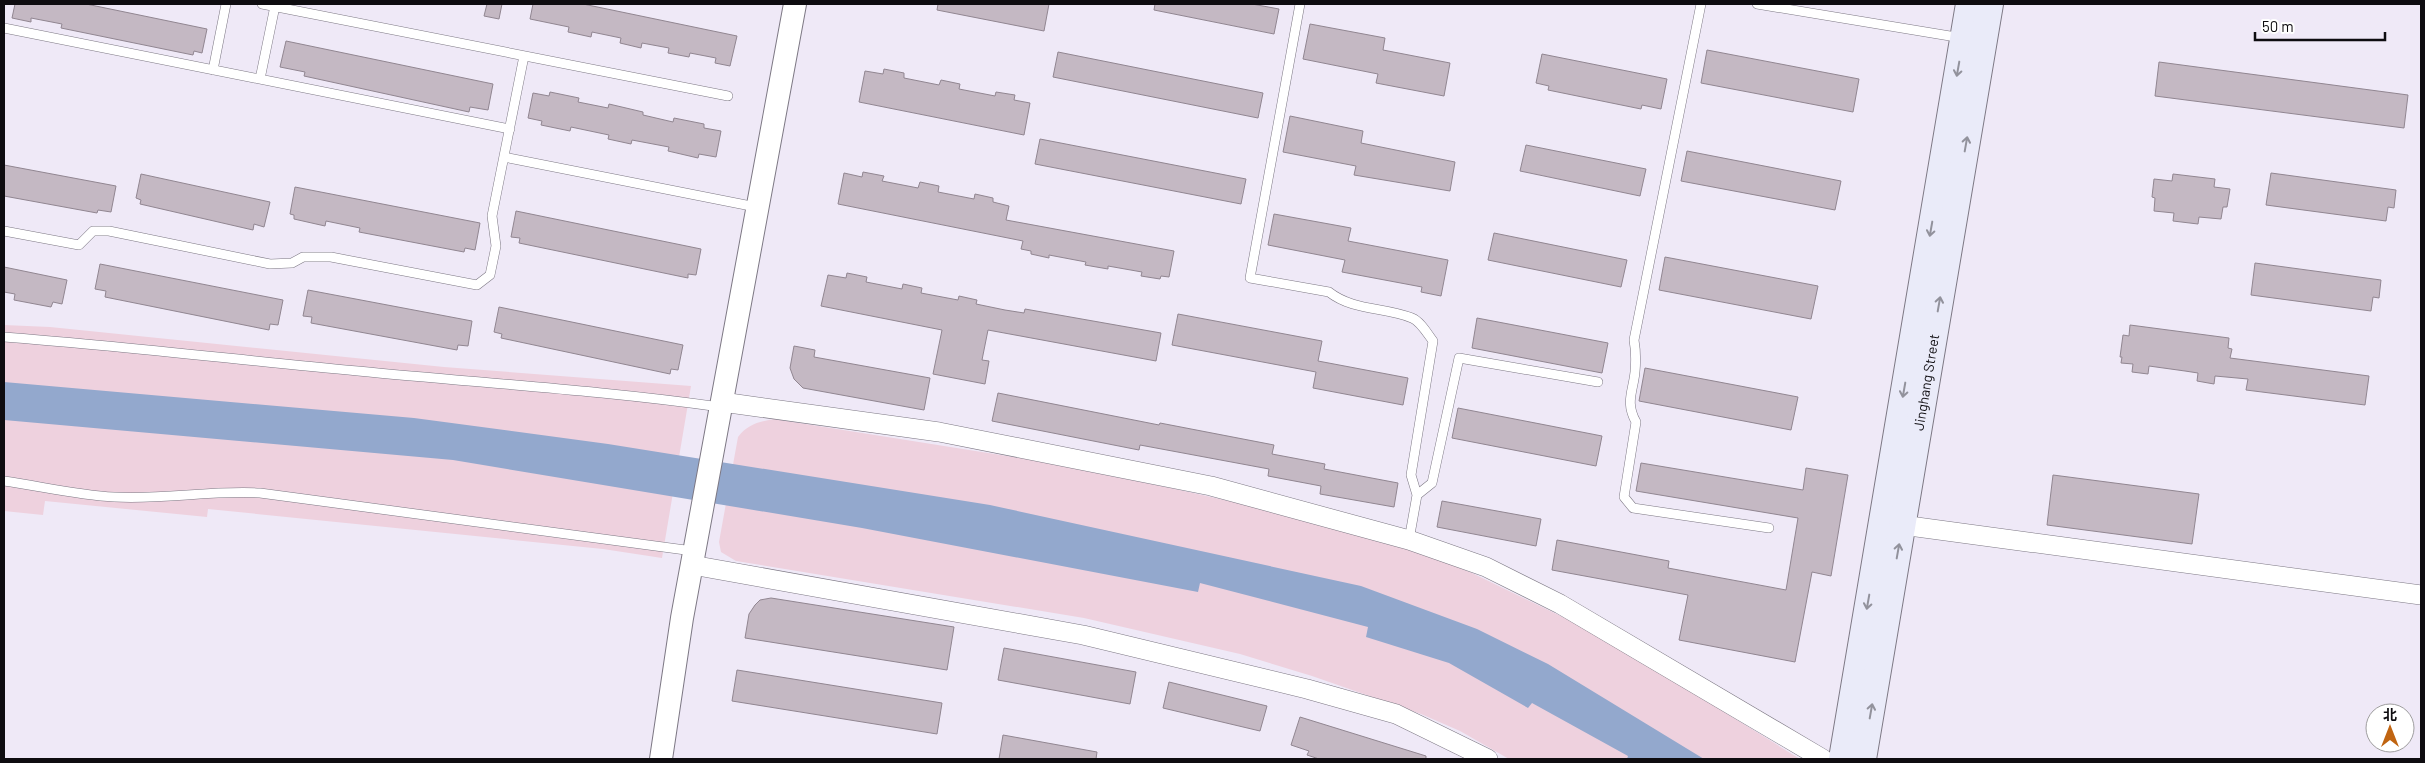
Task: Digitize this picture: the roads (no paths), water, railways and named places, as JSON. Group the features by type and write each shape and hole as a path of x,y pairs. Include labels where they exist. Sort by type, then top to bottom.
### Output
{"main road":[{"name":"Jinghang Street","path":"1842,759 1969,4"},
{"name":"Jinghang Street","path":"1863,759 1990,4"}],"street":[{"path":"661,759 693,558 795,4"},
{"path":"722,404 939,432 1211,486 1409,540 1486,567 1560,604 1823,759"},
{"path":"1902,525 2421,595"},
{"path":"693,558 1082,635 1307,689 1396,714 1488,759"}],"lane":[{"path":"213,70 226,4"},
{"path":"262,4 728,96"},
{"path":"1300,4 1250,278 1329,292 1338,300 1354,305 1413,318 1433,341 1411,474 1417,495 1409,540"},
{"path":"1701,4 1634,340 1636,358 1629,399 1630,411 1636,422 1624,497 1633,508 1770,528"},
{"path":"1757,4 1963,39"},
{"path":"260,79 274,6"},
{"path":"4,28 510,129"},
{"path":"4,231 79,244 93,231 109,231 270,264 292,263 302,257 331,258 476,285 490,275 496,246 492,216 524,56"},
{"path":"504,157 758,207"},
{"path":"4,336 130,346 359,371 569,388 722,404"},
{"path":"1417,495 1432,484 1458,358 1598,382"},
{"path":"4,481 114,497 144,498 233,491 260,493 693,558"}],"water":[{"path":"4,382 414,418 608,444 990,505 1361,586 1477,629 1548,664 1704,759 1627,759 1628,756 1532,703 1528,708 1449,663 1366,637 1368,627 1200,583 1198,592 862,528 453,460 4,420"}]}
